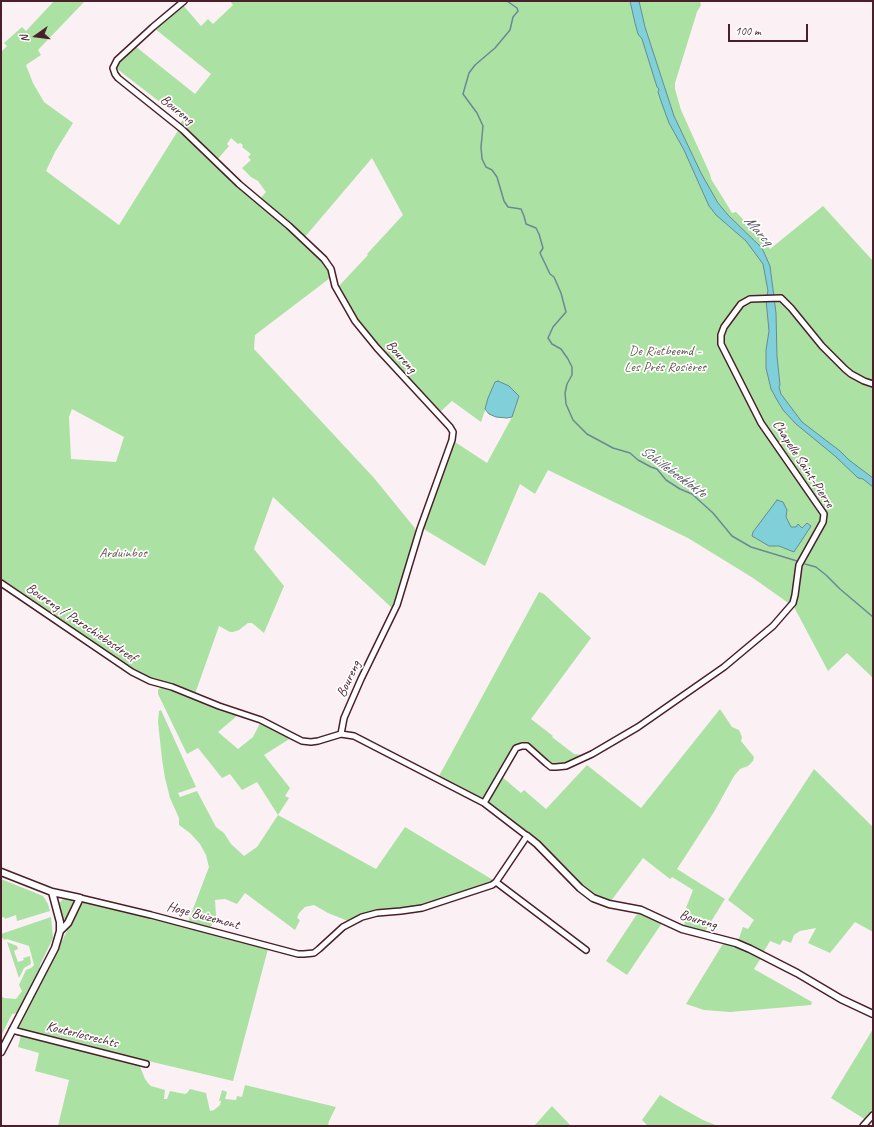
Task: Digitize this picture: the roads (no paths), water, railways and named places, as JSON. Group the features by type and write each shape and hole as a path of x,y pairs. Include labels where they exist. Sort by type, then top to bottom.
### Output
{"street":[{"name":"Boureng","path":"184,1 117,60 113,68 115,74 183,130 239,184 289,226 324,259 331,269 335,286 355,321 377,348 453,432 452,440 396,605 358,685 344,718 341,734 354,736 484,803 537,844 580,888 593,898 609,904 641,910 682,929 736,943 797,973 841,999 873,1014"},
{"name":"Chapelle Saint-Pierre","path":"484,803 516,748 526,746 546,764 554,767 566,766 592,754 638,727 724,667 773,626 793,603 799,565 823,522 824,514 761,423 722,344 721,335 724,327 741,304 750,299 760,298 778,297 783,300 822,346 845,369 861,379 873,384"},
{"name":"Boureng / Parochiebosdreef","path":"1,583 132,672 150,681 172,687 219,706 261,720 302,740 318,742 341,734"},
{"path":"527,836 496,882 586,950"},
{"name":"Hoge Buizemont","path":"1,872 52,892 151,914 298,954 309,954 319,949 343,927 362,917 377,913 422,908 486,887 496,882"},
{"path":"1,1052 55,948 60,931 60,922 52,892"},
{"path":"60,931 68,923 80,898"},
{"name":"Kouterlosrechts","path":"12,1030 146,1064"},
{"path":"863,1126 873,1115"}],"water":[{"path":"630,1 639,1 645,27 674,116 701,173 718,203 728,215 762,248 770,266 776,313 777,356 779,387 781,394 802,422 873,478 873,487 863,479 858,478 835,456 796,424 783,410 771,389 766,368 766,350 769,331 766,300 768,291 763,264 746,241 716,215 709,206 684,150 669,123 642,39 638,34"},
{"path":"498,381 509,386 519,396 512,417 496,417 489,414 485,409 495,382"},
{"path":"777,500 783,502 787,510 786,517 791,527 796,527 798,524 802,528 807,523 811,526 794,552 779,546 769,546 752,536 753,532"}],"waterway":[{"name":"Schillebeeklokte","path":"507,1 517,8 518,11 513,17 510,30 495,48 475,65 469,73 463,94 477,113 483,126 481,147 482,159 486,167 492,170 497,177 504,201 508,207 521,209 526,224 536,228 543,248 540,253 550,274 554,277 561,293 566,312 553,327 548,338 552,344 561,349 572,367 572,375 567,384 565,393 566,404 573,420 587,434 613,448 630,453 638,460 657,469 666,480 680,489 692,494 713,513 732,536 751,547 797,561"},
{"name":"Schillebeeklokte","path":"805,564 816,567 873,617"}],"water label":[{"name":"Marcq","path":"758,231"}],"park label":[{"name":"De Rietbeemd - Les Prés Rosières","path":"665,360"},
{"name":"Arduinbos","path":"123,553"}]}
